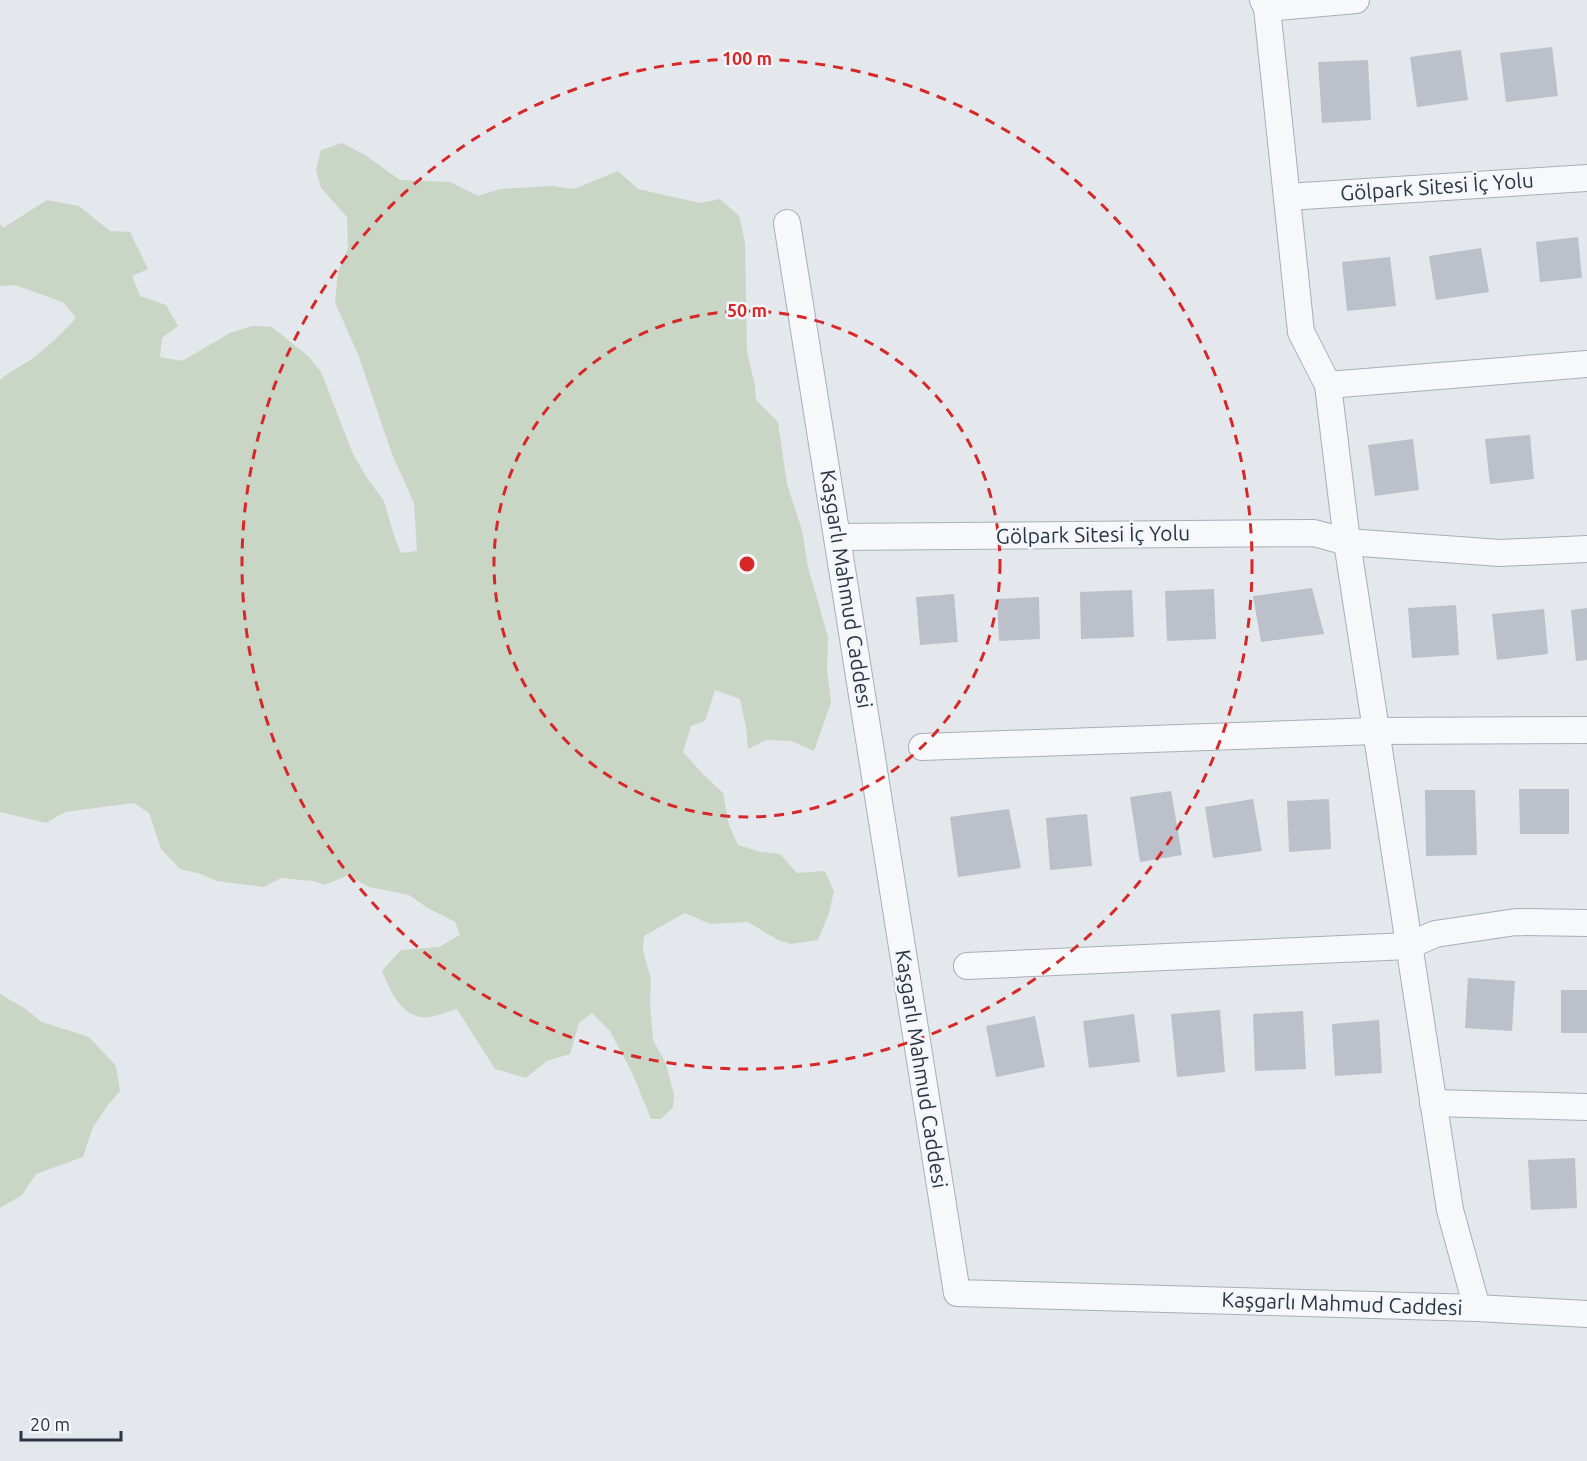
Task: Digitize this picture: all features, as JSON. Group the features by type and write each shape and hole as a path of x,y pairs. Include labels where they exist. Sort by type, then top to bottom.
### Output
{"street":[{"path":"1356,0 1265,4 1300,332 1328,385 1347,542 1450,1210 1477,1308"},
{"name":"Gölpark Sitesi İç Yolu","path":"1287,197 1587,178"},
{"name":"Kaşgarlı Mahmud Caddesi","path":"788,223 957,1293 1477,1308 1587,1314"},
{"path":"1328,385 1587,364"},
{"name":"Gölpark Sitesi İç Yolu","path":"838,537 1314,532 1347,542 1500,553 1587,549"},
{"path":"922,747 1375,731 1587,730"},
{"path":"967,966 1408,945 1435,934 1516,922 1587,923"},
{"path":"1433,1103 1587,1107"}],"green space":[{"path":"342,143 365,155 400,180 450,182 478,196 500,189 553,186 574,189 618,171 638,189 700,203 720,199 739,216 745,242 747,352 756,400 778,422 787,484 802,530 808,567 828,637 827,671 831,702 814,751 791,741 766,740 748,749 740,699 715,690 705,721 691,726 683,752 723,793 729,825 738,845 761,852 780,854 797,873 825,871 834,891 829,913 818,940 791,944 778,940 748,922 710,924 685,913 644,936 643,950 651,980 653,1040 666,1064 674,1095 673,1107 661,1119 651,1119 633,1075 610,1031 592,1013 579,1023 570,1054 547,1061 526,1078 495,1069 457,1009 436,1016 420,1017 405,1009 394,996 382,971 401,950 439,947 460,935 455,922 409,895 369,887 348,875 325,885 313,881 281,878 264,887 216,881 201,874 180,869 161,849 149,813 134,803 65,812 46,823 0,812 0,380 39,353 76,318 64,303 15,285 0,286 0,224 3,228 47,200 79,206 110,231 130,232 148,269 132,276 140,296 166,305 178,326 162,338 160,357 182,361 230,333 252,326 272,327 308,356 321,372 353,454 384,501 401,553 417,551 414,503 392,454 359,357 335,302 338,272 348,248 347,217 321,188 316,170 321,150"},
{"path":"0,994 42,1022 89,1037 116,1066 120,1091 93,1127 83,1157 36,1174 22,1195 0,1208"}],"building":[{"path":"1552,47 1558,96 1506,102 1500,53"},
{"path":"1461,50 1468,100 1417,107 1410,57"},
{"path":"1368,60 1371,120 1322,123 1318,62"},
{"path":"1578,237 1582,278 1540,282 1536,242"},
{"path":"1481,248 1489,292 1436,300 1429,256"},
{"path":"1390,257 1396,306 1347,311 1342,262"},
{"path":"1530,435 1534,479 1490,484 1485,439"},
{"path":"1413,439 1419,490 1375,496 1368,445"},
{"path":"1312,588 1324,634 1261,642 1253,596"},
{"path":"1214,589 1216,639 1167,641 1165,591"},
{"path":"1132,590 1134,637 1081,639 1080,592"},
{"path":"954,594 958,642 920,645 916,597"},
{"path":"1039,597 1040,639 999,641 997,599"},
{"path":"1456,605 1459,655 1412,658 1408,608"},
{"path":"1587,608 1587,660 1576,661 1571,610"},
{"path":"1544,609 1548,654 1497,660 1492,614"},
{"path":"1519,789 1569,789 1569,834 1520,834"},
{"path":"1425,790 1475,790 1477,855 1426,856"},
{"path":"1171,791 1182,855 1140,862 1130,797"},
{"path":"1253,799 1262,851 1213,858 1205,807"},
{"path":"1329,799 1331,849 1289,852 1287,801"},
{"path":"1009,809 1021,868 958,877 950,817"},
{"path":"1087,814 1092,866 1050,870 1046,818"},
{"path":"1468,978 1515,981 1512,1031 1465,1028"},
{"path":"1561,990 1587,990 1587,1033 1561,1033"},
{"path":"1220,1010 1225,1072 1177,1077 1171,1014"},
{"path":"1303,1011 1306,1069 1255,1071 1253,1014"},
{"path":"1134,1014 1140,1062 1089,1068 1083,1021"},
{"path":"1035,1016 1045,1067 996,1077 986,1026"},
{"path":"1379,1020 1382,1073 1335,1076 1332,1024"},
{"path":"1575,1158 1577,1208 1531,1210 1528,1160"}]}
